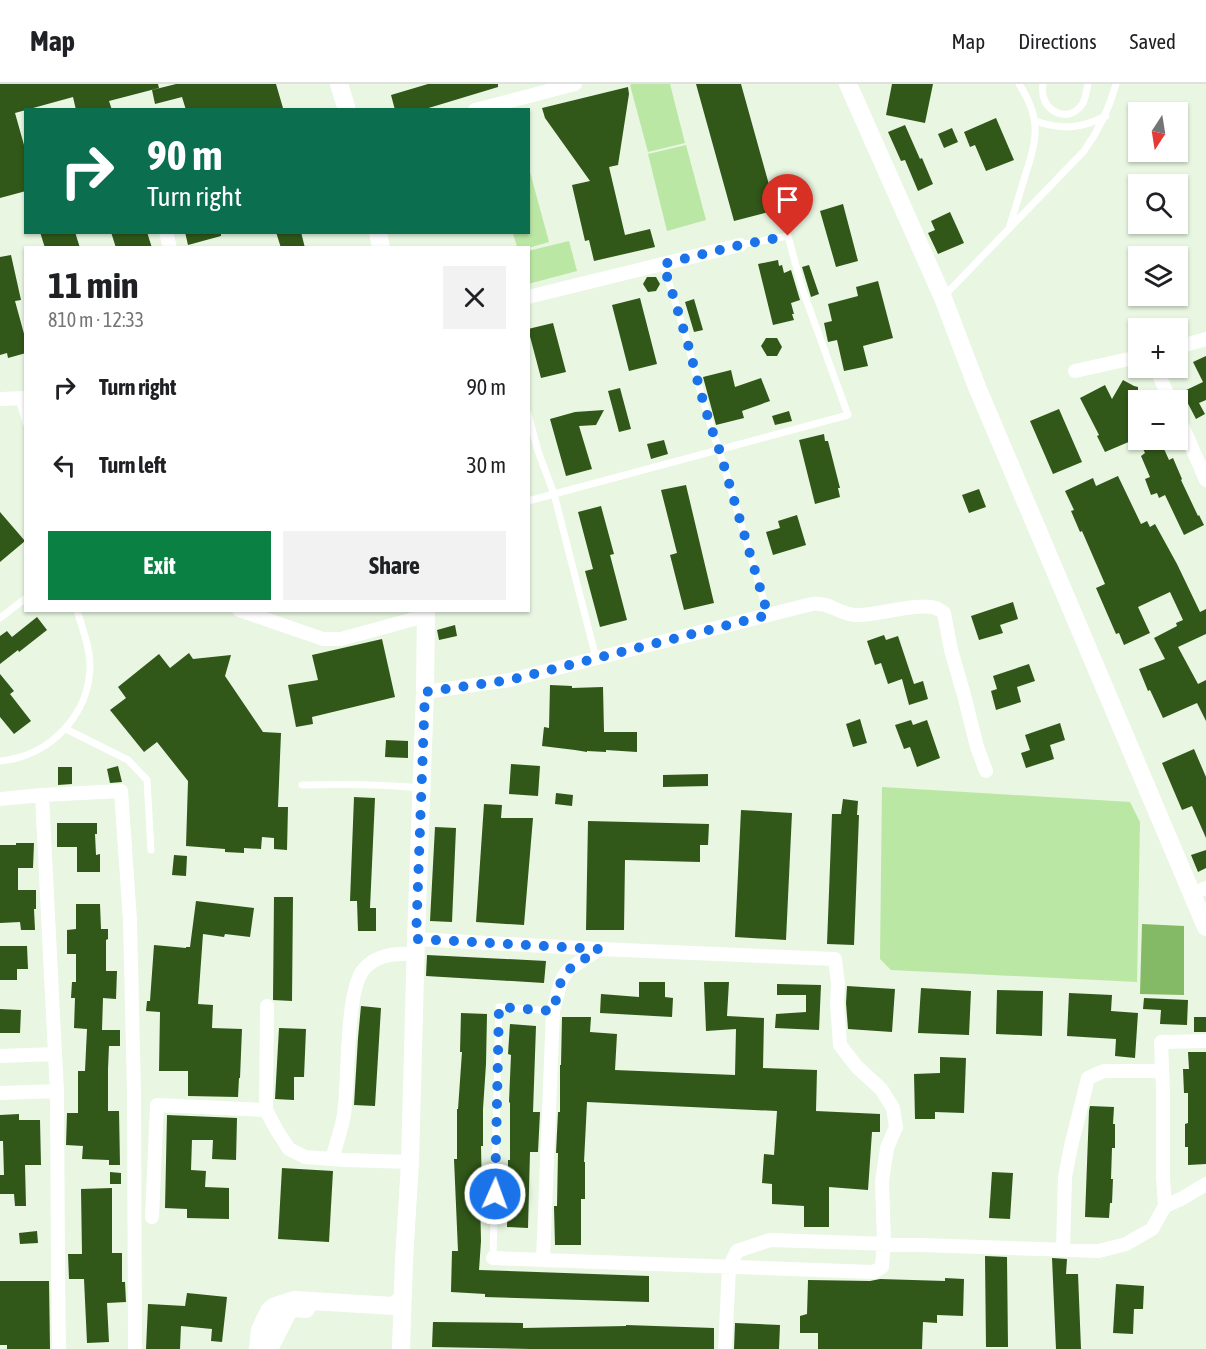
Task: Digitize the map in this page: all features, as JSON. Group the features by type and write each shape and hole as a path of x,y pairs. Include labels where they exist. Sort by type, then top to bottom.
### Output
{"street":[{"path":"339,84 346,108"},
{"path":"483,108 575,84"},
{"path":"848,84 943,298 977,387 1199,891 1206,927"},
{"path":"530,297 740,245"},
{"path":"1188,344 1206,339"},
{"path":"1075,371 1128,359"},
{"path":"0,399 22,398"},
{"path":"1188,439 1206,480"},
{"path":"425,692 510,680 812,603 822,603 856,615 921,607 936,608 944,613 951,650 977,747 986,771"},
{"path":"245,612 324,639 340,639 426,613 410,1162 401,1349"},
{"path":"0,799 122,792 131,944 135,1349"},
{"path":"42,795 56,1054 59,1349"},
{"path":"332,1159 344,1115 355,990 363,970 376,959 416,946 599,949 835,959 840,1045 857,1066 881,1089 893,1108 896,1127 887,1148 882,1181 884,1243 882,1267 874,1272 493,1258"},
{"path":"543,1260 553,1011 561,981 568,970 599,949"},
{"path":"267,1006 266,1110 290,1149 305,1157 410,1162"},
{"path":"724,1349 729,1268 737,1251 770,1240 1099,1251 1126,1244 1152,1229 1165,1206 1161,1042 1206,1041"},
{"path":"0,1056 56,1054"},
{"path":"1063,1249 1065,1177 1088,1078 1104,1071 1162,1071"},
{"path":"0,1093 57,1091"},
{"path":"152,1217 157,1105 266,1110"},
{"path":"1165,1206 1206,1184"},
{"path":"258,1349 260,1330 269,1311 275,1306 294,1300 394,1306 403,1297"},
{"path":"270,1349 289,1310 297,1308 352,1313 392,1313 399,1310 403,1297"}],"lane":[{"path":"1009,228 1036,135 1031,105 1019,84"},
{"path":"1043,84 1041,92 1043,100 1055,112 1064,114 1081,106 1085,100 1088,84"},
{"path":"943,298 1084,151 1106,116 1116,84"},
{"path":"1035,121 1063,128 1078,127 1106,116"},
{"path":"530,500 848,415 802,288 788,236 740,245"},
{"path":"663,264 710,428 719,449 768,615"},
{"path":"530,421 554,494 596,658"},
{"path":"0,618 24,600"},
{"path":"0,761 13,760 42,748 66,729 77,713 86,694 90,667 89,654 78,612"},
{"path":"66,729 128,760 147,780 151,850"},
{"path":"302,785 390,785 421,788"},
{"path":"493,1258 499,1007 553,1011"}],"shaded area":[{"path":"670,84 685,143 648,152 630,85"},
{"path":"686,145 706,220 667,231 648,154"},
{"path":"530,172 549,242 530,247 517,246 513,234 530,234"},
{"path":"569,241 577,271 530,283 530,251"},
{"path":"882,787 1130,802 1140,822 1137,982 891,970 880,959"},
{"path":"1142,924 1184,926 1184,995 1140,994"}],"building":[{"path":"0,84 158,84 159,88 109,101 111,108 76,108 73,97 33,108 24,108 24,111 15,113 24,145 24,192 0,198"},
{"path":"176,84 276,84 283,108 185,108 182,97 155,104 152,90"},
{"path":"428,84 498,84 498,87 429,108 394,108 391,95"},
{"path":"696,84 741,84 776,210 734,221"},
{"path":"892,84 933,84 925,123 886,115"},
{"path":"628,87 629,94 618,165 609,167 625,235 650,229 655,247 594,261 589,240 585,241 572,185 590,181 545,118 542,108"},
{"path":"996,118 1014,160 986,171 975,145 970,147 964,132"},
{"path":"905,125 933,184 918,191 905,160 901,161 888,132"},
{"path":"952,128 958,142 944,148 938,134"},
{"path":"843,204 858,261 836,267 820,211"},
{"path":"950,212 964,243 938,254 928,233 935,230 931,221"},
{"path":"41,234 76,234 79,246 44,246"},
{"path":"112,234 148,234 151,246 115,246"},
{"path":"185,234 221,234 221,236 188,245"},
{"path":"277,234 302,234 304,246 280,246"},
{"path":"11,255 21,300 15,301 24,334 24,354 8,358 7,353 0,355 0,257"},
{"path":"778,260 784,273 791,270 800,300 791,303 794,320 773,325 758,264"},
{"path":"809,265 819,294 811,297 802,267"},
{"path":"647,277 656,277 660,284 656,291 648,292 643,284"},
{"path":"878,281 893,338 863,346 868,366 844,371 837,340 828,342 824,323 832,321 828,304 858,296 856,287"},
{"path":"640,298 657,364 629,371 612,305"},
{"path":"694,299 703,330 694,332 685,302"},
{"path":"553,323 566,372 541,378 530,329"},
{"path":"766,338 777,338 782,347 777,356 767,356 761,346"},
{"path":"1206,356 1206,400 1199,403 1205,414 1196,419 1188,404 1186,390 1203,382 1193,362"},
{"path":"731,370 735,387 761,378 770,401 742,411 744,418 716,425 703,377"},
{"path":"1123,380 1138,387 1138,390 1128,390 1128,442 1105,452 1080,398 1105,385 1112,399"},
{"path":"620,388 631,429 619,432 608,391"},
{"path":"1059,409 1082,462 1053,474 1030,421"},
{"path":"604,410 596,425 579,426 592,469 566,476 550,419 575,412"},
{"path":"789,411 792,421 775,425 772,416"},
{"path":"824,434 825,441 828,441 840,488 838,488 840,497 815,504 799,440"},
{"path":"664,440 668,454 651,459 647,444"},
{"path":"1144,450 1164,450 1169,460 1173,458 1181,480 1204,525 1184,535 1165,495 1159,498 1157,493 1151,495 1145,479 1150,477 1141,456 1145,453"},
{"path":"1118,476 1141,524 1147,521 1150,527 1155,524 1200,612 1206,609 1206,634 1178,647 1198,684 1206,680 1206,721 1197,703 1163,718 1139,669 1165,659 1154,638 1177,626 1176,623 1183,620 1170,592 1138,607 1150,633 1124,645 1119,633 1116,634 1096,588 1105,584 1082,531 1080,532 1071,511 1074,510 1065,491 1093,478 1096,486"},
{"path":"686,485 714,603 684,610 670,555 677,553 661,490"},
{"path":"979,489 986,507 969,513 962,495"},
{"path":"601,506 614,554 610,555 627,620 600,627 585,571 593,569 578,512"},
{"path":"0,512 24,542 0,562"},
{"path":"797,515 806,545 773,555 766,532 780,528 778,521"},
{"path":"1013,602 1018,619 1000,625 1003,633 979,640 971,616"},
{"path":"37,617 47,630 0,664 0,636 7,631 12,637"},
{"path":"455,625 457,636 439,640 437,630"},
{"path":"884,635 886,640 898,636 914,684 923,681 928,699 909,705 902,679 888,684 881,663 875,665 867,641"},
{"path":"382,639 395,697 312,717 313,724 296,727 288,685 318,680 312,655"},
{"path":"189,653 193,659 231,655 225,676 263,732 281,733 278,807 288,807 287,850 274,849 274,838 262,837 261,849 244,848 244,853 186,846 188,781 157,742 144,752 110,710 126,698 118,687 159,654 170,668"},
{"path":"1029,664 1035,681 1017,687 1021,702 996,710 991,691 997,689 993,676"},
{"path":"0,674 14,691 10,694 31,721 14,734 0,717"},
{"path":"550,685 572,686 572,688 603,687 604,732 637,732 637,752 606,750 606,752 587,752 542,746 544,727 549,728"},
{"path":"860,719 867,743 853,747 846,724"},
{"path":"911,720 913,725 927,720 940,758 917,767 910,747 904,749 895,725"},
{"path":"1060,723 1065,740 1050,745 1054,759 1026,768 1021,753 1030,750 1025,735"},
{"path":"386,740 408,741 408,758 385,757"},
{"path":"1194,749 1206,777 1206,838 1192,806 1182,810 1162,763"},
{"path":"511,764 540,766 538,796 509,794"},
{"path":"118,766 122,782 110,783 107,769"},
{"path":"58,767 72,767 72,784 58,785"},
{"path":"708,774 708,786 663,787 663,775"},
{"path":"556,793 573,795 572,806 555,804"},
{"path":"354,797 375,798 370,908 376,908 376,931 358,931 357,901 350,901"},
{"path":"843,799 858,801 854,945 827,944 832,814 841,814"},
{"path":"484,804 502,805 501,818 533,818 524,925 476,922"},
{"path":"741,810 792,813 786,940 735,937"},
{"path":"588,821 709,824 708,845 700,845 700,862 625,860 624,930 586,930"},
{"path":"57,823 97,823 96,855 100,854 100,872 77,872 77,847 57,847"},
{"path":"435,827 456,828 452,922 430,921"},
{"path":"16,843 34,843 33,868 18,868 18,890 36,890 35,930 21,930 20,922 0,923 0,845 16,845"},
{"path":"1206,850 1206,868 1198,872 1191,855"},
{"path":"174,855 187,856 186,876 172,875"},
{"path":"274,897 293,897 292,1001 273,1000"},
{"path":"196,901 254,908 250,937 203,934 198,1004 213,1005 212,1028 242,1029 238,1097 188,1096 188,1071 159,1071 160,1012 146,1011 147,1001 150,1001 154,945 190,947"},
{"path":"76,904 100,904 101,929 108,929 106,971 117,971 116,999 103,998 102,1030 120,1030 120,1046 109,1046 108,1111 119,1111 120,1165 109,1165 109,1160 82,1159 83,1146 66,1145 67,1113 78,1113 78,1071 85,1071 87,1029 74,1028 75,998 71,998 72,982 76,982 76,954 67,954 67,930 76,929"},
{"path":"0,946 27,946 28,969 17,969 17,980 0,980"},
{"path":"427,955 546,961 544,983 426,976"},
{"path":"639,982 665,982 665,997 673,998 672,1017 600,1013 601,994 639,997"},
{"path":"704,982 729,982 727,1016 764,1018 763,1068 817,1070 816,1111 880,1114 880,1132 872,1132 868,1190 829,1187 829,1227 804,1227 804,1206 772,1204 772,1184 762,1183 764,1154 774,1155 777,1111 587,1102 585,1199 581,1199 581,1245 555,1245 554,1206 557,1206 558,1153 556,1153 558,1112 560,1112 562,1017 591,1017 590,1032 617,1034 615,1070 735,1075 736,1029 706,1031"},
{"path":"777,984 821,985 819,1030 775,1028 776,1014 806,1012 806,995 777,995"},
{"path":"847,986 895,989 892,1032 848,1029"},
{"path":"921,988 971,991 969,1035 918,1033"},
{"path":"997,990 1043,991 1042,1036 996,1034"},
{"path":"1069,993 1112,995 1111,1011 1138,1013 1135,1058 1115,1056 1116,1039 1067,1036"},
{"path":"1144,998 1188,1000 1187,1025 1160,1024 1161,1010 1143,1009"},
{"path":"361,1006 381,1008 375,1106 354,1105"},
{"path":"0,1009 21,1010 20,1033 0,1033"},
{"path":"461,1013 487,1014 483,1146 481,1146 482,1196 480,1196 479,1270 649,1276 649,1302 485,1297 485,1294 451,1292 452,1251 458,1251 454,1159 457,1159 457,1109 462,1052 460,1052"},
{"path":"1194,1017 1206,1017 1206,1032 1194,1032"},
{"path":"510,1024 536,1026 533,1112 540,1112 538,1152 530,1152 528,1228 507,1227 508,1160 510,1160 511,1055 508,1054"},
{"path":"279,1028 306,1029 304,1077 294,1077 294,1100 275,1099"},
{"path":"1188,1052 1206,1052 1206,1164 1188,1165 1188,1147 1185,1147 1188,1093 1184,1093 1183,1069 1189,1069"},
{"path":"940,1057 966,1058 964,1113 935,1112 935,1119 915,1119 914,1074 940,1073"},
{"path":"1090,1106 1114,1107 1115,1148 1112,1148 1112,1203 1110,1203 1109,1218 1085,1217"},
{"path":"19,1114 19,1120 40,1120 41,1165 25,1165 26,1206 15,1206 14,1194 0,1194 0,1175 4,1175 0,1115"},
{"path":"167,1115 237,1118 236,1160 212,1159 213,1140 192,1140 191,1170 206,1171 205,1187 229,1188 229,1219 187,1218 187,1209 165,1208"},
{"path":"282,1168 333,1171 329,1242 278,1239"},
{"path":"110,1172 121,1173 121,1184 110,1184"},
{"path":"992,1172 1013,1173 1010,1219 989,1218"},
{"path":"112,1188 112,1253 122,1253 122,1282 125,1282 126,1302 107,1303 109,1342 87,1343 84,1279 69,1279 68,1254 82,1254 81,1189"},
{"path":"37,1231 38,1243 20,1244 19,1233"},
{"path":"985,1256 1007,1257 1008,1347 986,1347"},
{"path":"1052,1258 1067,1259 1066,1274 1078,1274 1081,1349 1056,1349"},
{"path":"945,1278 964,1279 963,1316 937,1315 937,1323 923,1322 922,1349 818,1349 818,1333 800,1333 800,1316 807,1314 808,1280 945,1281"},
{"path":"0,1281 49,1281 50,1349 7,1349 7,1345 0,1345"},
{"path":"1116,1284 1144,1286 1143,1309 1134,1309 1133,1334 1113,1333"},
{"path":"187,1293 227,1297 222,1342 211,1341 212,1329 181,1326 180,1349 146,1349 148,1304 185,1306"},
{"path":"433,1322 523,1323 523,1328 626,1325 714,1328 714,1349 432,1347"},
{"path":"735,1323 780,1325 779,1349 734,1349"}],"route":[{"path":"495,1194 499,1007 553,1011 561,981 568,970 599,949 416,939 425,692 510,680 768,615 719,449 710,428 663,264 788,236"}]}
